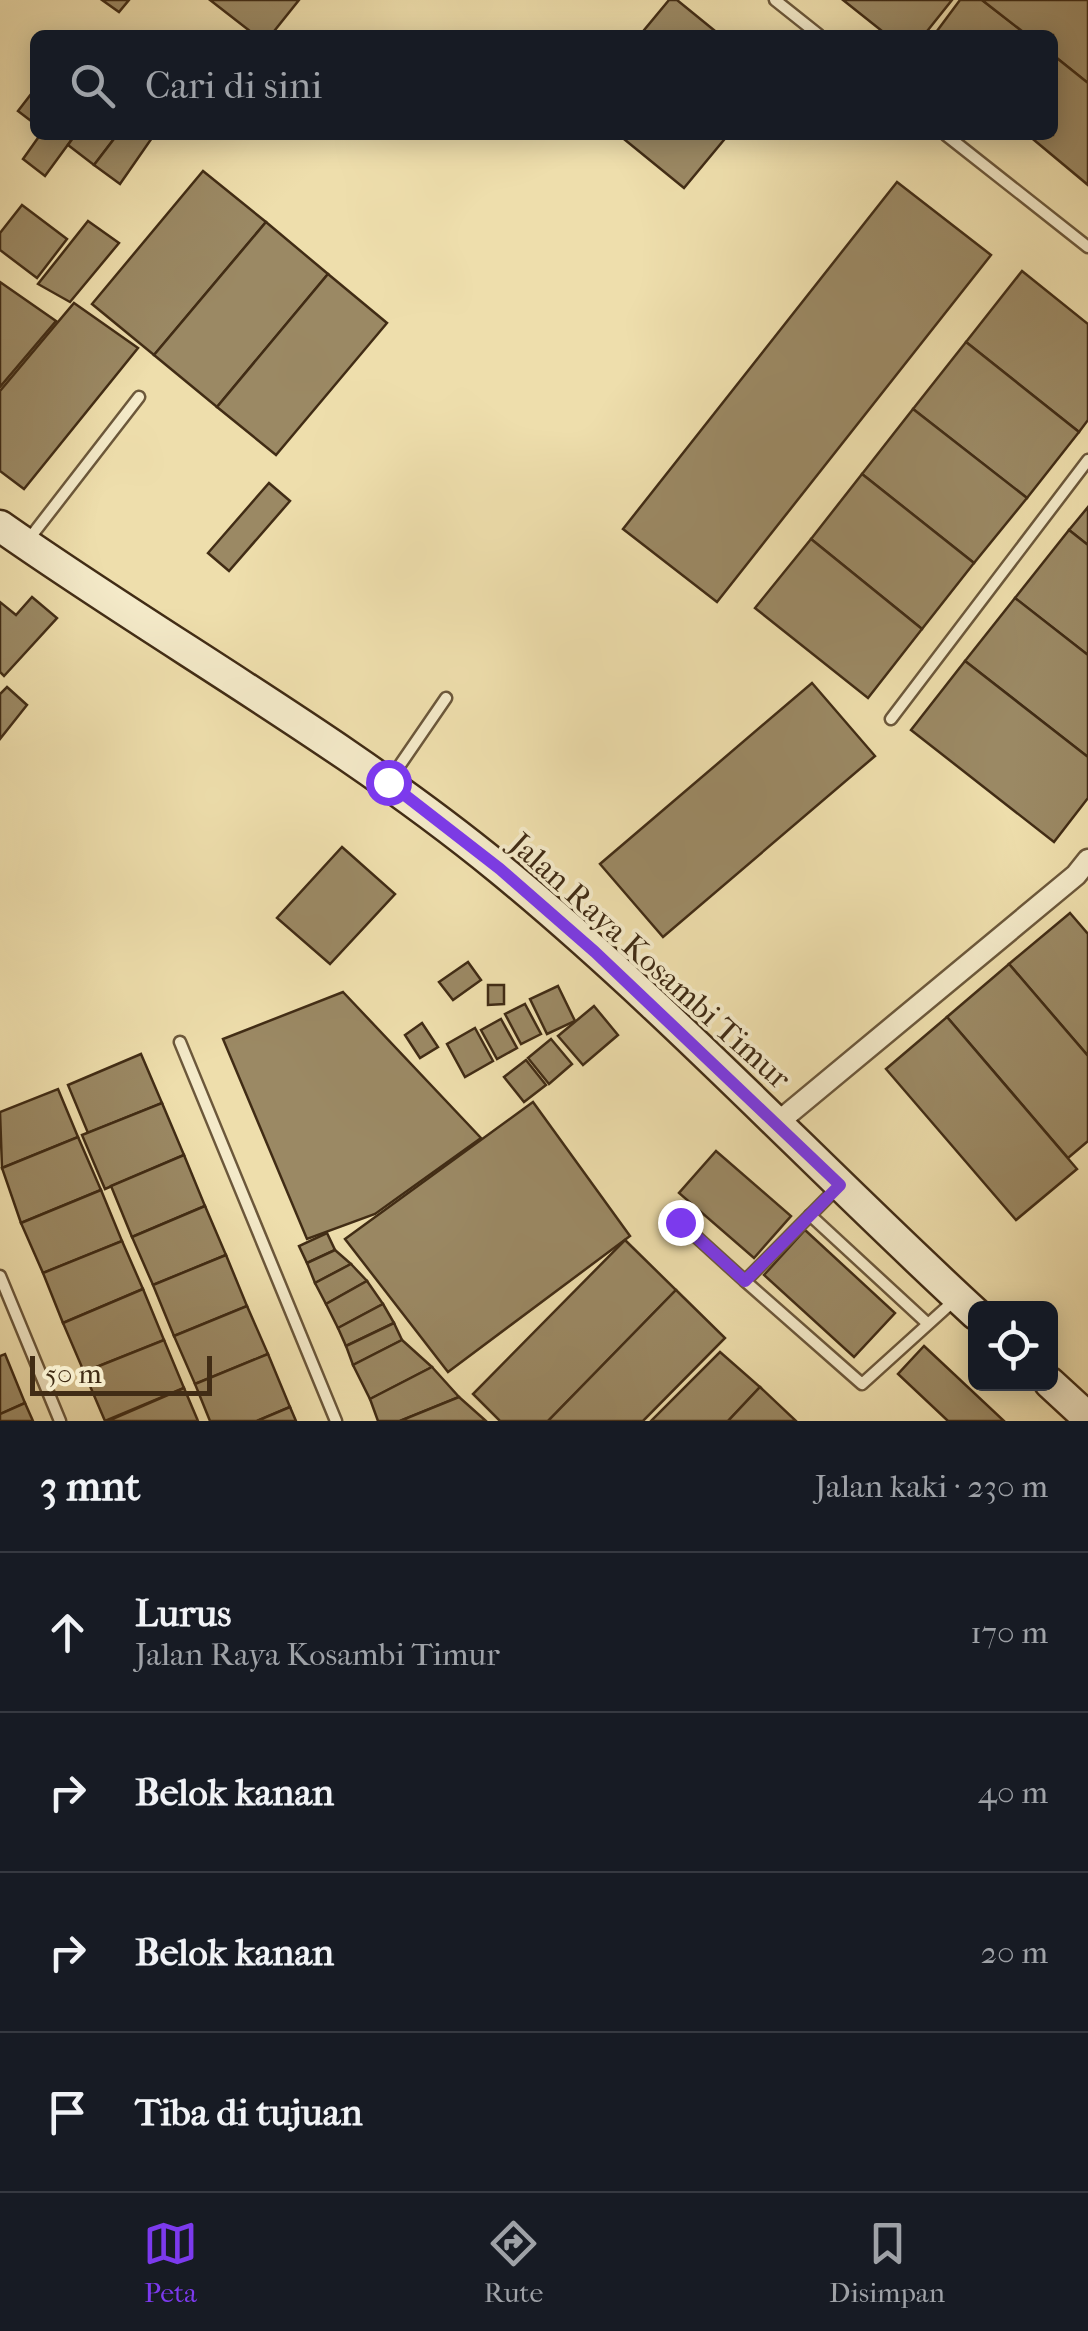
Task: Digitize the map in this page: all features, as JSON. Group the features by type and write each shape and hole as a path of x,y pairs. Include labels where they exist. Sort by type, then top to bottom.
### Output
{"main road":[{"name":"Jalan Raya Kosambi Timur","path":"12,535 388,782 500,869 595,952 966,1306"},
{"path":"1058,1390 1088,1418"}],"street":[{"path":"776,1124 1076,875 1088,860"}],"lane":[{"path":"775,0 814,30"},
{"path":"952,140 1088,247"},
{"path":"12,535 139,397"},
{"path":"891,719 1088,460"},
{"path":"388,782 446,698"},
{"path":"180,1042 336,1421"},
{"path":"745,1281 840,1185"},
{"path":"810,1215 928,1324"},
{"path":"680,1222 858,1384 867,1382 928,1324 966,1306"},
{"path":"0,1276 60,1421"}],"building":[{"path":"102,0 129,0 119,12"},
{"path":"210,0 299,0 275,30 249,30"},
{"path":"669,0 677,0 714,30 644,30"},
{"path":"843,0 952,0 928,30 881,30"},
{"path":"960,0 982,0 1021,30 938,30"},
{"path":"982,0 1088,0 1088,83 1058,59 1058,30 1021,30"},
{"path":"1058,59 1088,83 1088,185 1034,140 1058,140"},
{"path":"30,95 30,120 18,111"},
{"path":"36,140 71,140 45,176 23,159"},
{"path":"72,140 113,140 94,165 68,145"},
{"path":"113,140 151,140 120,184 94,165"},
{"path":"625,140 724,140 684,188"},
{"path":"203,171 266,222 154,355 92,304"},
{"path":"897,182 991,255 717,602 623,529"},
{"path":"22,205 67,239 37,278 0,250 0,233"},
{"path":"88,221 119,243 70,302 38,284"},
{"path":"266,222 328,274 217,407 154,355"},
{"path":"1022,271 1088,324 1088,420 1079,432 966,342"},
{"path":"328,274 387,323 276,455 217,407"},
{"path":"0,282 56,321 0,387"},
{"path":"74,303 138,348 24,489 0,471 0,391"},
{"path":"966,342 1079,432 1027,498 913,409"},
{"path":"913,409 1027,498 974,563 862,474"},
{"path":"862,474 974,563 922,629 811,539"},
{"path":"269,483 290,501 229,571 208,553"},
{"path":"1088,507 1088,545 1069,530"},
{"path":"1069,530 1088,545 1088,655 1015,598"},
{"path":"811,539 922,629 868,698 755,608"},
{"path":"32,597 57,618 4,676 0,672 0,602 16,615"},
{"path":"1015,598 1088,655 1088,757 965,661"},
{"path":"965,661 1088,757 1088,798 1054,842 911,730"},
{"path":"812,683 875,756 663,937 600,864"},
{"path":"7,687 27,705 0,739 0,694"},
{"path":"342,847 395,894 330,964 277,918"},
{"path":"1070,913 1088,934 1088,1056 1009,964"},
{"path":"468,962 481,980 453,1000 439,982"},
{"path":"1009,964 1088,1056 1088,1141 1068,1158 947,1017"},
{"path":"488,985 504,985 504,1004 488,1005"},
{"path":"558,986 575,1021 547,1034 530,999"},
{"path":"343,992 481,1138 375,1214 307,1239 223,1039"},
{"path":"525,1004 541,1034 521,1044 505,1014"},
{"path":"594,1006 618,1035 583,1065 558,1036"},
{"path":"947,1017 1077,1169 1016,1220 886,1069"},
{"path":"501,1019 517,1048 497,1059 481,1030"},
{"path":"422,1023 438,1047 420,1058 405,1035"},
{"path":"475,1028 493,1061 465,1077 447,1044"},
{"path":"551,1039 572,1064 549,1084 528,1058"},
{"path":"141,1054 162,1103 88,1133 68,1085"},
{"path":"526,1060 546,1085 524,1102 504,1077"},
{"path":"58,1089 78,1137 2,1168 0,1112"},
{"path":"533,1102 630,1236 448,1372 345,1239"},
{"path":"162,1103 184,1155 105,1189 82,1135"},
{"path":"78,1137 101,1190 21,1223 2,1168"},
{"path":"716,1151 791,1216 754,1258 679,1193"},
{"path":"184,1155 205,1206 132,1237 111,1186"},
{"path":"101,1190 122,1241 43,1273 21,1223"},
{"path":"205,1206 226,1255 153,1285 132,1237"},
{"path":"805,1230 895,1313 854,1357 764,1275"},
{"path":"327,1233 335,1250 307,1263 299,1246"},
{"path":"625,1240 676,1290 548,1421 500,1421 473,1394"},
{"path":"122,1241 143,1289 63,1323 43,1273"},
{"path":"335,1250 351,1264 315,1283 307,1263"},
{"path":"226,1255 247,1306 174,1336 153,1285"},
{"path":"351,1264 367,1281 326,1304 315,1283"},
{"path":"367,1281 383,1304 338,1328 326,1304"},
{"path":"143,1289 164,1340 84,1372 63,1323"},
{"path":"676,1290 725,1338 643,1421 548,1421"},
{"path":"383,1304 394,1323 346,1346 338,1328"},
{"path":"247,1306 268,1354 195,1384 174,1336"},
{"path":"394,1323 402,1340 353,1365 346,1346"},
{"path":"164,1340 184,1388 105,1421 84,1372"},
{"path":"402,1340 432,1367 370,1399 353,1365"},
{"path":"924,1346 1004,1421 948,1421 898,1374"},
{"path":"720,1352 760,1387 728,1421 651,1421"},
{"path":"5,1354 25,1403 0,1414 0,1356"},
{"path":"268,1354 290,1407 257,1421 210,1421 195,1384"},
{"path":"432,1367 459,1397 400,1421 378,1421 370,1399"},
{"path":"760,1387 796,1421 728,1421"},
{"path":"184,1388 198,1421 108,1421"},
{"path":"459,1397 486,1421 400,1421"},
{"path":"25,1403 33,1421 0,1421 0,1414"},
{"path":"290,1407 296,1421 257,1421"}],"route":[{"path":"388,782 500,869 595,952 840,1185 745,1281 680,1222"}]}
